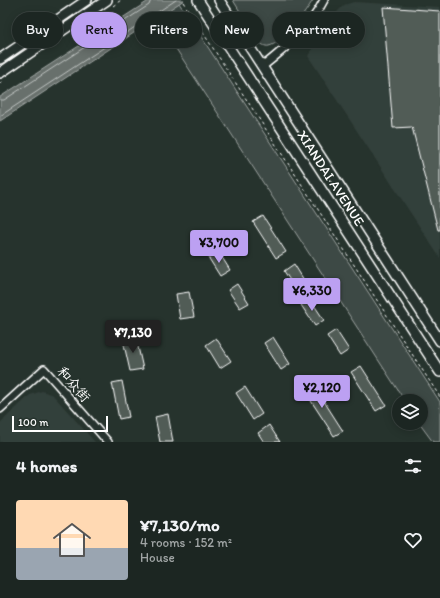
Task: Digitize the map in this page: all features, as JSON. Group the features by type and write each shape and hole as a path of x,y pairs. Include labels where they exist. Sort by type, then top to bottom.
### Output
{"main road":[{"path":"0,59 87,0"},
{"path":"0,73 107,0"},
{"name":"XIANDAI AVENUE","path":"198,0 440,372"},
{"name":"XIANDAI AVENUE","path":"218,0 440,341"}],"street":[{"path":"262,67 285,48 302,31 319,10 324,0"},
{"name":"和众街","path":"0,409 44,369 108,442"}],"path":[{"path":"183,2 440,397"}],"shaded area":[{"path":"233,0 313,0 305,12 272,12 272,45 269,46 264,45 264,12 240,12"},
{"path":"354,2 440,7 440,258 308,56 313,48 365,48 365,12 337,12 344,5"},
{"path":"179,3 185,12 165,12"},
{"path":"202,38 440,402 440,442 433,442 424,430 428,430 428,394 400,394 176,48 202,48"},
{"path":"42,391 53,395 95,442 0,442 0,423 30,395"}],"water":[{"path":"150,0 184,0 166,12 135,12 135,32 127,37 127,15"},
{"path":"76,48 111,48 0,121 0,97"}],"building":[{"path":"383,7 440,11 440,230 438,230 412,127 393,128"},
{"path":"263,216 286,252 276,258 253,222"},
{"path":"218,251 230,270 220,276 208,257"},
{"path":"294,264 307,285 297,291 284,271"},
{"path":"237,284 249,303 240,308 228,290"},
{"path":"189,292 194,317 180,319 176,294"},
{"path":"310,299 324,320 315,326 301,305"},
{"path":"336,330 349,350 340,356 327,336"},
{"path":"273,337 290,364 281,370 264,343"},
{"path":"136,338 143,369 130,371 123,340"},
{"path":"216,338 231,361 220,368 206,345"},
{"path":"361,366 386,405 376,411 351,372"},
{"path":"122,381 129,417 119,419 112,383"},
{"path":"311,381 343,431 334,436 302,387"},
{"path":"245,387 262,414 253,420 236,393"},
{"path":"168,414 173,442 160,442 155,417"},
{"path":"269,425 280,442 264,442 258,433"}]}
